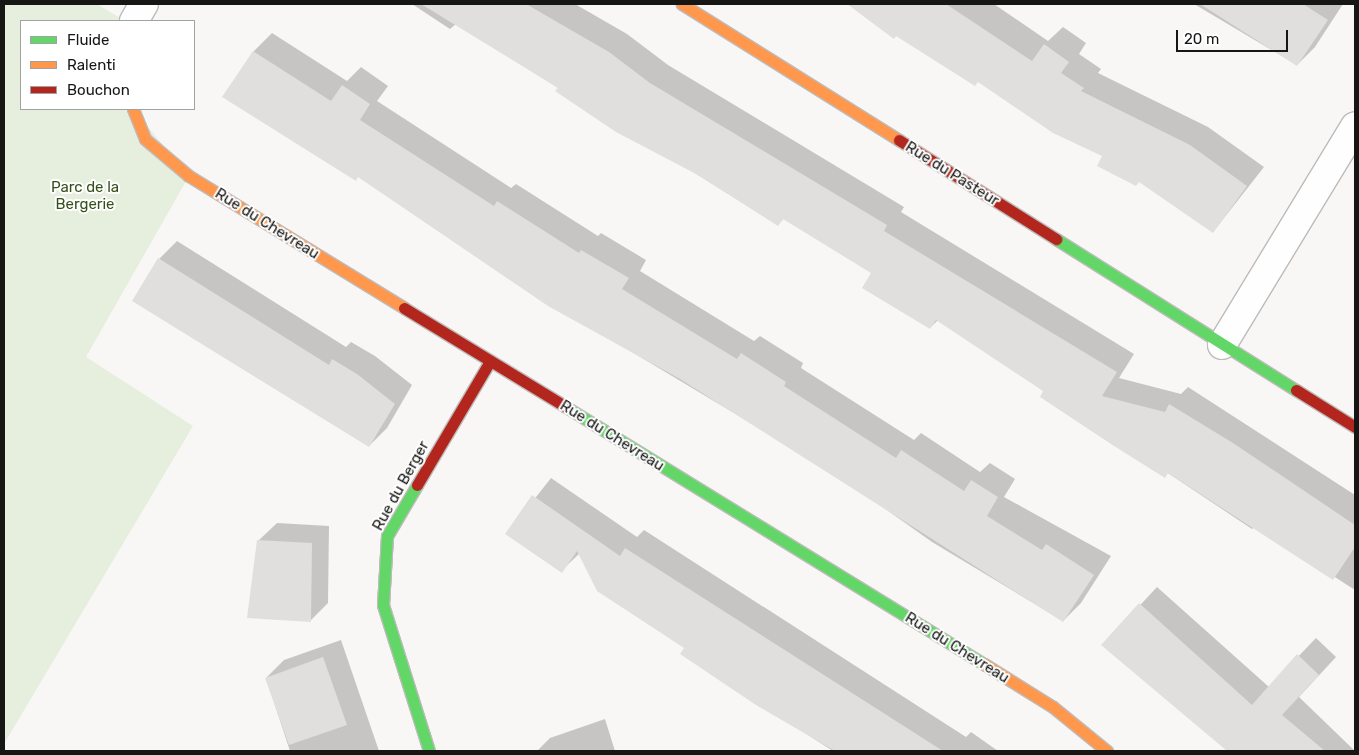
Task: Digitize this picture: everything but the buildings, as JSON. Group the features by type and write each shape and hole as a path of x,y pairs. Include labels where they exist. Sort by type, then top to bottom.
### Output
{"street":[{"path":"135,20 144,4"},
{"name":"Rue du Pasteur","path":"682,4 1355,427"},
{"name":"Rue du Chevreau","path":"133,110 145,139 190,176 1053,707 1106,751"},
{"path":"1222,345 1355,126"},
{"name":"Rue du Berger","path":"429,751 383,605 388,536 490,361"}],"green space":[{"name":"Parc de la Bergerie","path":"4,4 97,4 123,20 20,20 20,110 134,110 189,176 86,357 193,426 4,744"}],"traffic: fast":[{"path":"1056,239 1296,390"},
{"path":"566,407 984,664"},
{"path":"417,485 387,536 383,605 429,751"}],"traffic: slow":[{"path":"682,4 899,140"},
{"path":"133,110 145,139 189,176 404,308"},
{"path":"984,664 1053,707 1107,751"}],"traffic: jam":[{"path":"899,140 1056,239"},
{"path":"404,308 566,407"},
{"path":"417,485 490,361"},
{"path":"1296,390 1355,427"}]}
